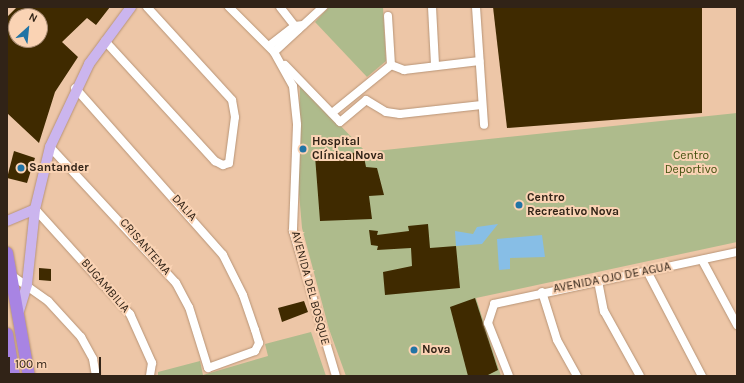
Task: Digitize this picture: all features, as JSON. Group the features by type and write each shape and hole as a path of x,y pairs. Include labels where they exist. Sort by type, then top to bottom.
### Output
{"highway":[{"path":"7,253 14,277 29,376"},
{"path":"7,334 14,376"}],"main road":[{"path":"19,311 27,284 34,209 50,147 75,88 105,41 131,7"},
{"path":"7,221 34,209"}],"street":[{"path":"105,41 215,161 227,165 231,159 235,117 232,100 147,7"},
{"name":"AVENIDA DEL BOSQUE","path":"229,7 282,62 293,86 296,112 293,231 336,376"},
{"path":"280,7 299,27"},
{"path":"271,49 323,7"},
{"path":"432,7 436,65"},
{"path":"476,7 484,125"},
{"path":"388,16 391,65"},
{"path":"391,65 404,70 479,61"},
{"path":"282,62 340,122 366,100 386,112 400,114 482,105"},
{"path":"332,113 391,65"},
{"name":"DALIA","path":"75,88 223,255 243,295 258,348 251,354 208,368"},
{"name":"CRISANTEMA","path":"50,147 176,283 189,307 208,368"},
{"name":"BUGAMBILIA","path":"34,209 130,314 152,363 150,376"},
{"name":"AVENIDA OJO DE AGUA","path":"509,376 488,323 490,309 499,301 737,252"},
{"path":"702,260 737,325"},
{"path":"647,271 702,376"},
{"path":"14,277 27,284 48,301 81,337 93,359 96,376"},
{"path":"598,281 604,311 640,376"},
{"path":"542,292 558,340 577,376"}],"green space":[{"path":"329,7 383,7 386,61 367,77 315,22"},
{"name":"Centro Recreativo Nova","path":"300,84 366,152 737,113 737,242 476,298 501,376 346,376 329,329 302,228 298,181"},
{"path":"311,332 326,376 158,376 158,372 200,361 203,375 268,356 265,344"}],"water":[{"path":"498,224 482,244 456,246 455,231 473,234 477,227"},
{"path":"542,235 545,257 510,258 510,269 499,270 497,239"}],"building":[{"path":"17,7 110,7 96,25 87,18 62,42 78,57 55,92 39,143 7,113 7,17 8,16 8,48 48,48 48,8 16,8"},
{"path":"493,7 702,7 702,113 507,128"},
{"name":"Santander","path":"14,151 35,158 27,183 7,178"},
{"path":"363,152 366,167 377,168 384,195 369,196 372,219 320,221 315,156"},
{"path":"428,224 430,248 456,246 460,288 385,295 383,272 412,266 411,248 377,250 378,246 371,245 369,230 378,231 377,235 409,231 408,226"},
{"path":"39,268 51,269 51,281 39,280"},
{"path":"475,298 498,370 486,376 468,376 450,307"},
{"path":"304,301 308,312 282,322 278,308"}],"place":[{"name":"Hospital Clínica Nova","path":"303,149"},
{"name":"Santander","path":"21,168"},
{"name":"Centro Recreativo Nova","path":"519,205"},
{"name":"Nova","path":"414,350"}],"park label":[{"name":"Centro Deportivo","path":"691,163"}]}
